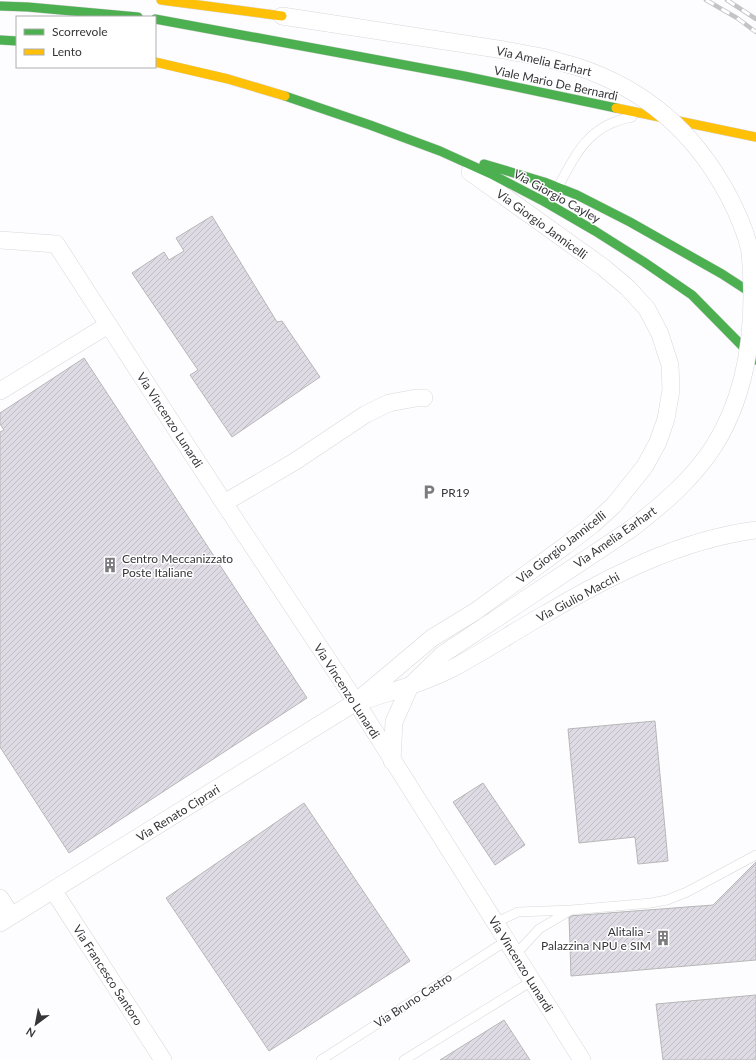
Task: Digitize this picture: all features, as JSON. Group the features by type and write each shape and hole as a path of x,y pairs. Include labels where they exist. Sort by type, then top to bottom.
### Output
{"main road":[{"path":"160,0 282,16"},
{"path":"0,6 28,7 127,16"},
{"name":"Viale Mario De Bernardi","path":"156,19 464,76 756,137"},
{"path":"0,40 16,41"},
{"name":"Via Giorgio Cayley","path":"156,62 276,93 440,151 545,202 595,231 644,262 756,341"},
{"path":"440,151 558,187 596,204 722,274 756,296"},
{"path":"692,295 756,360"}],"street":[{"name":"Via Amelia Earhart","path":"282,16 542,57 599,74 616,82 650,103 670,119 692,142 722,183 734,206 750,251 754,280 755,312 752,344 747,371 739,396 714,446 686,482 652,513 631,529 443,654 410,686"},
{"name":"Via Giorgio Jannicelli","path":"356,702 432,638 476,610 565,546 592,525 614,505 645,466 658,442 666,419 670,397 670,365 660,334 647,309 628,288 603,267 440,151"},
{"name":"Via Vincenzo Lunardi","path":"0,240 56,244 356,702 582,1060"},
{"path":"0,391 108,325"},
{"path":"224,502 294,462 366,414 388,403 424,398"},
{"name":"Via Giulio Macchi","path":"356,702 410,686 452,669 548,612 639,565 677,549 705,540 756,530"},
{"path":"392,761 394,722 410,686"},
{"name":"Via Renato Ciprari","path":"6,919 356,702"},
{"name":"Via Francesco Santoro","path":"53,890 163,1060"},
{"path":"0,898 6,919"}],"lane":[{"path":"558,187 575,155 585,141 597,131 610,124 627,118 649,114"},
{"path":"495,923 518,912 571,910 651,903 667,900 687,892 756,855"},
{"path":"515,955 539,929 571,910"},
{"name":"Via Bruno Castro","path":"321,1060 506,941"},
{"path":"405,1060 532,980"}],"building":[{"path":"212,216 277,322 282,321 320,377 232,437 190,375 198,370 132,273 164,252 169,260 184,251 176,238"},
{"name":"Centro Meccanizzato Poste Italiane","path":"84,358 307,698 69,853 0,747 0,432 4,430 0,424 0,413"},
{"path":"655,721 668,861 638,864 635,837 579,843 568,729"},
{"path":"483,783 525,845 495,865 453,802"},
{"path":"304,803 410,961 269,1051 166,898"},
{"name":"Alitalia - Palazzina NPU e SIM","path":"756,862 756,960 571,976 569,916 713,905"},
{"path":"756,995 756,1060 663,1060 656,1004"},
{"path":"504,1020 530,1060 440,1060"}],"railway":[{"path":"706,0 737,18 756,32"},
{"path":"727,0 756,19"}],"traffic: fast":[{"path":"0,6 28,7 127,16"},
{"path":"156,19 351,55"},
{"path":"0,40 16,41"},
{"path":"351,55 464,76 616,108"},
{"path":"285,96 440,151"},
{"path":"440,151 493,175 545,202 644,262 692,295 756,360"},
{"path":"484,164 544,182 577,195 630,222 722,274 756,296"}],"traffic: slow":[{"path":"161,0 282,16"},
{"path":"156,62 228,79 285,96"},
{"path":"616,108 756,137"}],"place":[{"name":"PR19","path":"429,492"},
{"name":"Centro Meccanizzato Poste Italiane","path":"110,565"},
{"name":"Alitalia - Palazzina NPU e SIM","path":"663,938"}]}
